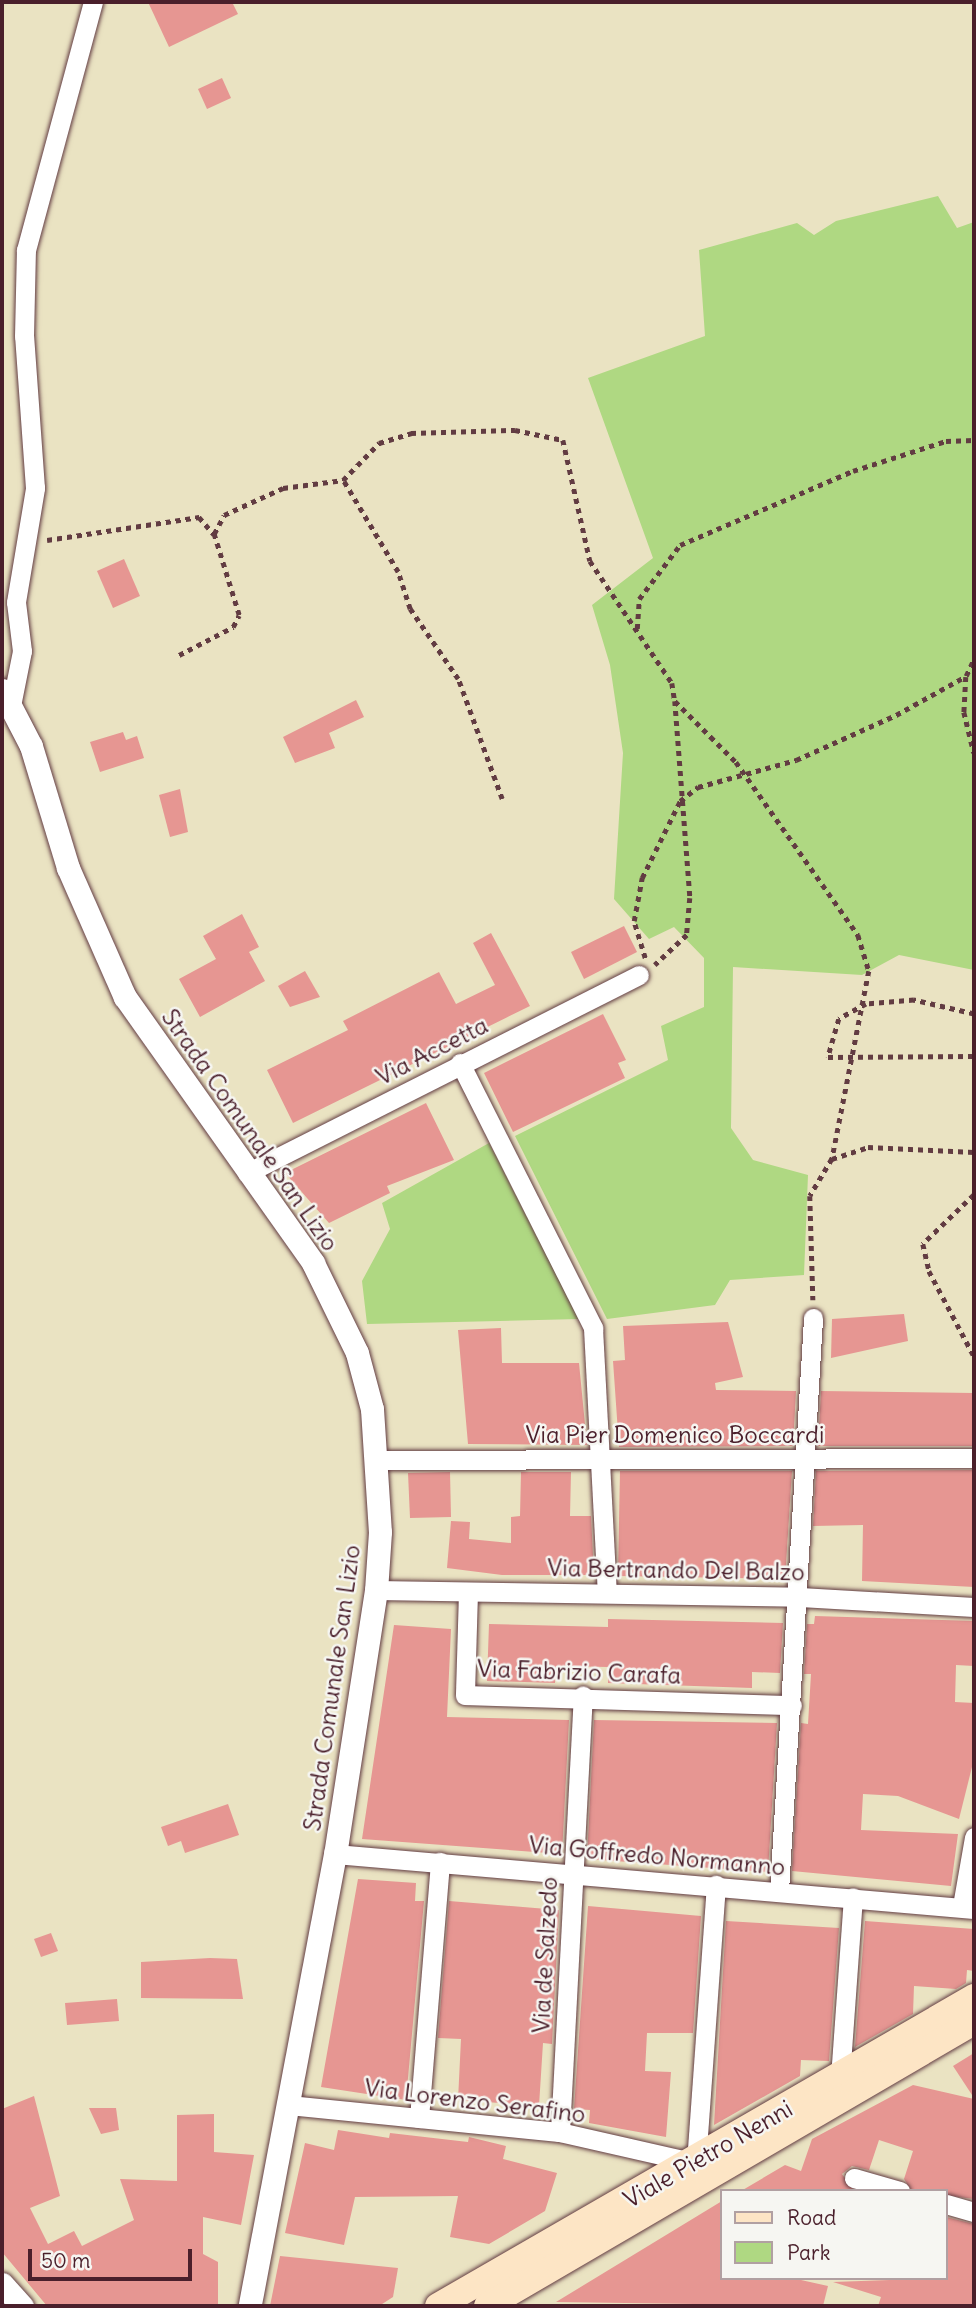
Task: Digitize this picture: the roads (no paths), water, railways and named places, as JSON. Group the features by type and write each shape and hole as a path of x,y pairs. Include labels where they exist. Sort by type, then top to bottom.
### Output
{"main road":[{"name":"Viale Pietro Nenni","path":"438,2306 696,2163 974,1997"},
{"name":"Viale Pietro Nenni","path":"487,2306 974,2022"}],"street":[{"path":"7,695 22,651 16,602 30,543 35,488 24,336 26,250 93,2"},
{"name":"Strada Comunale San Lizio","path":"7,695 96,940 125,997 338,1308 372,1409 376,1461 376,1590 335,1854 250,2306"},
{"name":"Via Accetta","path":"247,1173 460,1063 639,975"},
{"path":"460,1063 593,1328 607,1593"},
{"path":"779,1891 810,1459 813,1318"},
{"name":"Via Pier Domenico Boccardi","path":"376,1461 974,1458"},
{"name":"Via Bertrando Del Balzo","path":"376,1590 800,1597 974,1607"},
{"name":"Via Fabrizio Carafa","path":"468,1592 465,1695 583,1696 792,1705"},
{"name":"Via de Salzedo","path":"560,2132 583,1696"},
{"path":"968,1908 974,1837"},
{"name":"Via Goffredo Normanno","path":"335,1854 968,1908"},
{"path":"419,2118 440,1862"},
{"path":"696,2163 716,1885"},
{"path":"840,2078 853,1897"},
{"name":"Via Lorenzo Serafino","path":"288,2105 560,2132 696,2163"},
{"path":"854,2178 893,2189"},
{"path":"948,2205 974,2212"},
{"path":"2,2284 22,2306"}]}
